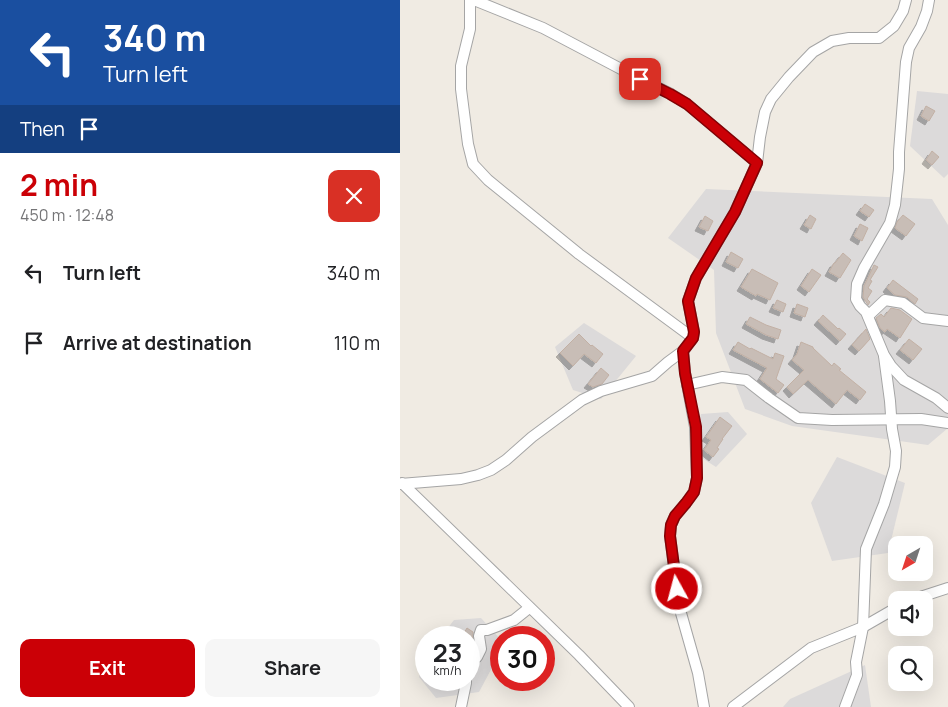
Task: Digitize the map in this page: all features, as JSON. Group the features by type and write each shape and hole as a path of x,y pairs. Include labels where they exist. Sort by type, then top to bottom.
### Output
{"street":[{"path":"470,0 470,29 461,66 461,89 468,144 473,164 488,180 579,254 693,338"},
{"path":"474,0 543,28 670,94 687,104 757,163"},
{"path":"401,483 461,479 491,470 582,400 601,391 652,376 683,351 693,338 694,332 688,301 696,278 735,212 757,163 764,112 771,99 813,52 832,41 849,38 879,38 894,26 903,11 906,0"},
{"path":"928,0 927,11 920,28 908,48 895,205 890,223 857,284 856,299 866,312 884,355 891,366 904,380 936,398 948,408"},
{"path":"868,316 885,300 903,303 923,318 948,321"},
{"path":"683,351 687,385 696,427 697,478 694,492 675,516 671,525 670,536 679,606 698,673 704,707"},
{"path":"845,707 857,675 856,662 863,627 866,548 884,504 895,467 896,452 884,355"},
{"path":"687,385 722,377 746,380 798,418 832,420 921,419 948,423"},
{"path":"401,483 579,655 629,707"},
{"path":"933,593 948,588"},
{"path":"480,633 481,630 487,630 514,620 529,608"},
{"path":"733,707 811,648 863,627 888,613"},
{"path":"461,707 464,691"}],"shaded area":[{"path":"917,91 948,94 948,174 944,178 910,146"},
{"path":"706,189 932,199 948,225 948,428 928,445 792,426 745,409 716,333 714,270 668,238"},
{"path":"584,323 636,356 601,399 573,390 555,347"},
{"path":"728,412 747,434 716,467 691,451 701,414"},
{"path":"837,457 905,483 892,536 888,536 888,553 832,561 811,503"},
{"path":"481,618 490,628 490,672 480,690 480,626 449,626 454,620"},
{"path":"865,665 871,707 783,707 790,699"},
{"path":"430,691 480,691 479,692 436,698"}],"building":[{"path":"926,106 935,111 929,121 921,116"},
{"path":"932,151 939,157 932,165 926,160"},
{"path":"865,204 874,210 869,217 860,211"},
{"path":"810,215 816,219 811,229 804,225"},
{"path":"903,215 915,224 906,236 895,228"},
{"path":"705,216 713,221 708,231 699,227"},
{"path":"860,224 868,228 862,241 854,236"},
{"path":"731,252 743,259 738,268 726,262"},
{"path":"843,253 851,260 840,278 829,272"},
{"path":"874,265 878,267 870,280 872,281 868,288 872,291 867,299 870,302 868,305 863,297 864,286"},
{"path":"752,269 778,283 770,300 757,294 756,296 741,287"},
{"path":"812,269 821,275 809,292 801,286"},
{"path":"893,280 918,299 915,304 907,297 895,295 887,288"},
{"path":"777,300 786,304 783,312 773,308"},
{"path":"797,304 808,308 805,317 794,313"},
{"path":"891,308 900,310 912,319 900,338 887,329 885,332 880,328 876,318 881,314 884,317"},
{"path":"823,315 846,334 840,341 818,321"},
{"path":"750,317 781,330 778,339 746,324"},
{"path":"866,329 870,339 859,351 852,345"},
{"path":"579,334 591,346 603,354 596,363 584,354 573,366 560,353"},
{"path":"909,339 922,349 913,360 900,350"},
{"path":"738,342 773,359 775,353 784,356 776,379 784,385 778,393 760,379 767,368 733,350"},
{"path":"801,342 813,347 832,366 834,363 841,369 839,370 866,392 860,400 847,390 836,404 808,380 793,394 787,387 804,370 792,360 797,354"},
{"path":"601,368 609,375 602,384 593,387 588,384"},
{"path":"720,417 732,426 722,439 717,448 719,449 713,457 704,450 711,440 706,437"}],"route":[{"path":"640,79 687,104 757,163 735,212 696,278 688,301 694,332 693,338 683,351 685,373 696,427 697,478 694,492 675,516 671,525 670,536 677,589"}]}
